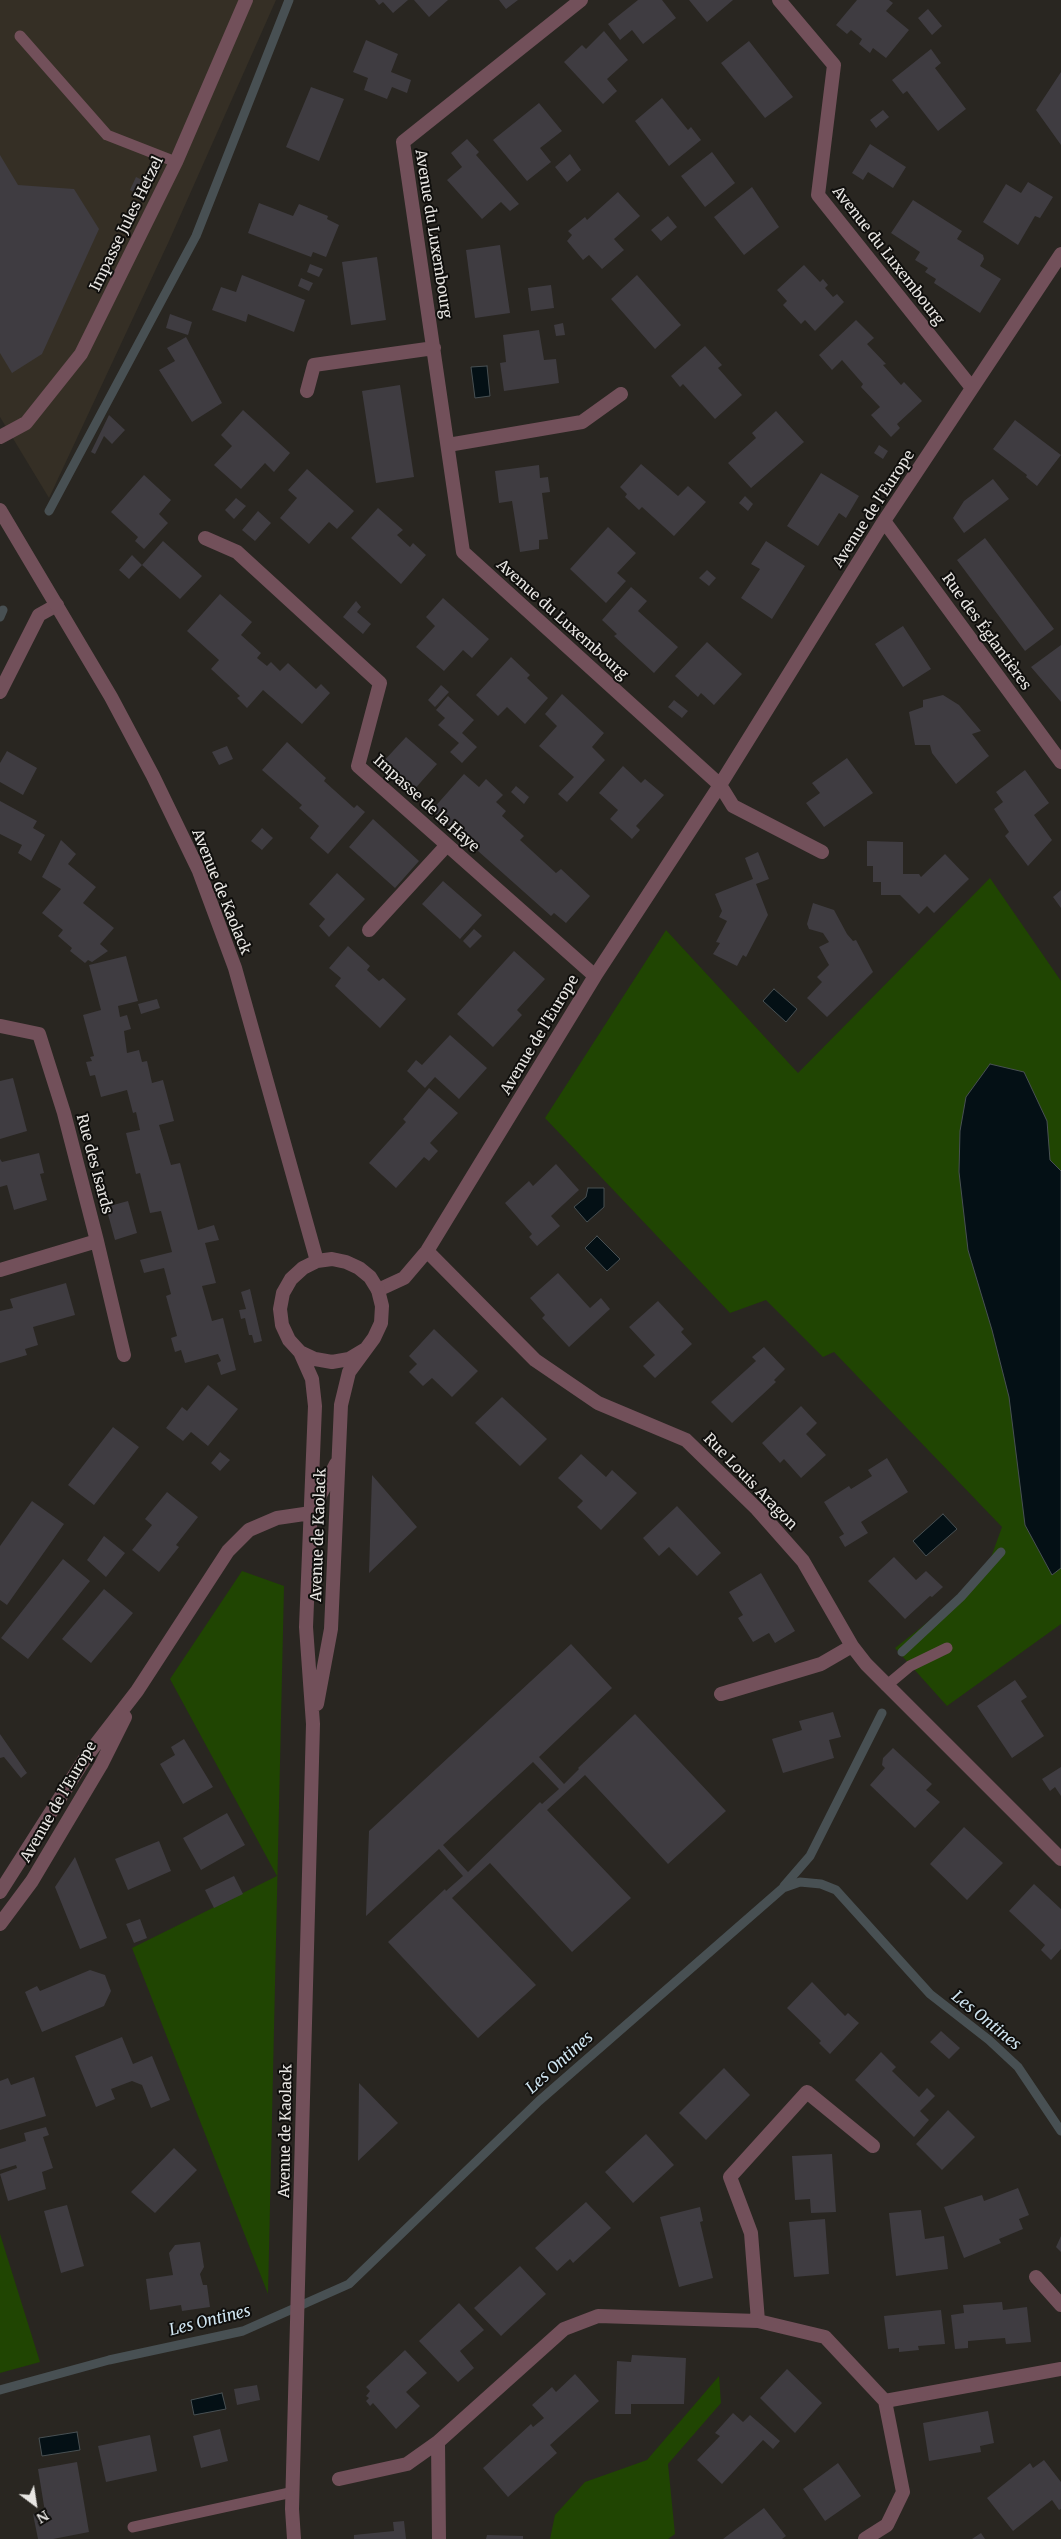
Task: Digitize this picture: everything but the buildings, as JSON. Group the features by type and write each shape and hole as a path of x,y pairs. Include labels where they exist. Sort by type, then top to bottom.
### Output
{"street":[{"name":"Impasse Jules Hetzel","path":"0,437 26,423 81,354 176,162 246,0"},
{"name":"Avenue du Luxembourg","path":"580,0 402,142 434,348 462,552 720,785"},
{"name":"Avenue du Luxembourg","path":"779,0 834,65 818,195 972,388"},
{"name":"Avenue de l'Europe","path":"378,1290 404,1278 427,1251 595,976 720,785 884,521 1061,254"},
{"path":"307,391 314,365 434,348"},
{"path":"448,445 582,422 622,394"},
{"name":"Avenue de Kaolack","path":"0,510 111,697 153,776 199,871 235,968 317,1261 303,1268 291,1279 281,1301 282,1325 289,1340 300,1352 312,1379 315,1406 306,1628 313,1724 296,2349 294,2539"},
{"name":"Rue des Églantières","path":"884,521 1061,762"},
{"name":"Impasse de la Haye","path":"205,538 238,552 380,683 358,766 595,976"},
{"path":"0,692 39,615 57,605"},
{"path":"720,785 733,806 822,852"},
{"path":"369,930 446,845"},
{"name":"Rue des Isards","path":"1,1026 39,1034 64,1113 98,1241"},
{"path":"0,1270 98,1241 124,1355"},
{"name":"Rue Louis Aragon","path":"427,1251 534,1360 598,1403 686,1440 757,1509 803,1561 852,1646 886,1686 1061,1859"},
{"path":"317,1261 332,1260 346,1262 359,1268 370,1278 378,1290"},
{"name":"Avenue de Kaolack","path":"313,1724 331,1629 341,1405 349,1372 374,1338 381,1323 382,1306 378,1290"},
{"path":"300,1352 315,1359 332,1362 348,1359 364,1350"},
{"path":"311,1513 338,1459"},
{"name":"Avenue de l'Europe","path":"0,1892 86,1758 137,1691 228,1551 249,1530 276,1518 311,1513"},
{"path":"721,1694 821,1664 852,1646"},
{"name":"Avenue de l'Europe","path":"0,1924 32,1881 101,1765 137,1691"},
{"path":"758,2321 751,2233 730,2177 807,2092 873,2146"},
{"path":"1036,2277 1061,2305"},
{"path":"339,2479 407,2464 438,2442 564,2329 598,2316 758,2321 825,2337 885,2401 903,2492 887,2525 865,2539"},
{"path":"885,2401 1061,2369"},
{"path":"438,2442 439,2539"}],"lane":[{"path":"20,36 108,135 176,162"},
{"path":"886,1686 910,1666 947,1648"},
{"path":"133,2527 293,2492"}],"shaded area":[{"path":"0,0 276,0 169,241 49,498 0,417"},
{"path":"487,366 490,396 475,398 471,367"},
{"path":"774,989 797,1009 786,1022 763,1001"},
{"path":"990,1064 1024,1072 1047,1121 1050,1160 1061,1171 1061,1568 1052,1575 1025,1525 1009,1397 992,1330 968,1250 959,1172 960,1131 966,1097"},
{"path":"588,1188 604,1188 604,1207 587,1222 574,1207 586,1197"},
{"path":"597,1236 620,1259 607,1271 585,1248"},
{"path":"943,1514 957,1529 926,1556 913,1541"},
{"path":"222,2393 226,2409 194,2415 191,2400"},
{"path":"77,2432 80,2450 42,2456 39,2438"}],"green space":[{"path":"990,878 1061,981 1061,1624 947,1706 895,1648 948,1606 990,1560 1002,1527 834,1352 823,1357 766,1300 730,1313 545,1118 666,930 798,1073"},
{"path":"242,1571 284,1586 268,2294 132,1948 277,1876 170,1679"},
{"path":"0,2234 40,2362 0,2373"},
{"path":"719,2376 721,2403 668,2464 675,2534 668,2539 550,2539 555,2515 585,2482 647,2460"}],"waterway":[{"path":"49,511 196,236 289,0"},
{"path":"0,617 3,610"},
{"path":"902,1652 961,1597 1001,1552"},
{"path":"784,1886 810,1856 882,1713"},
{"name":"Les Ontines","path":"0,2390 109,2360 243,2331 349,2284 539,2101 783,1888 800,1882 821,1884 836,1890 930,1994 989,2040 1018,2067 1061,2131"}]}
